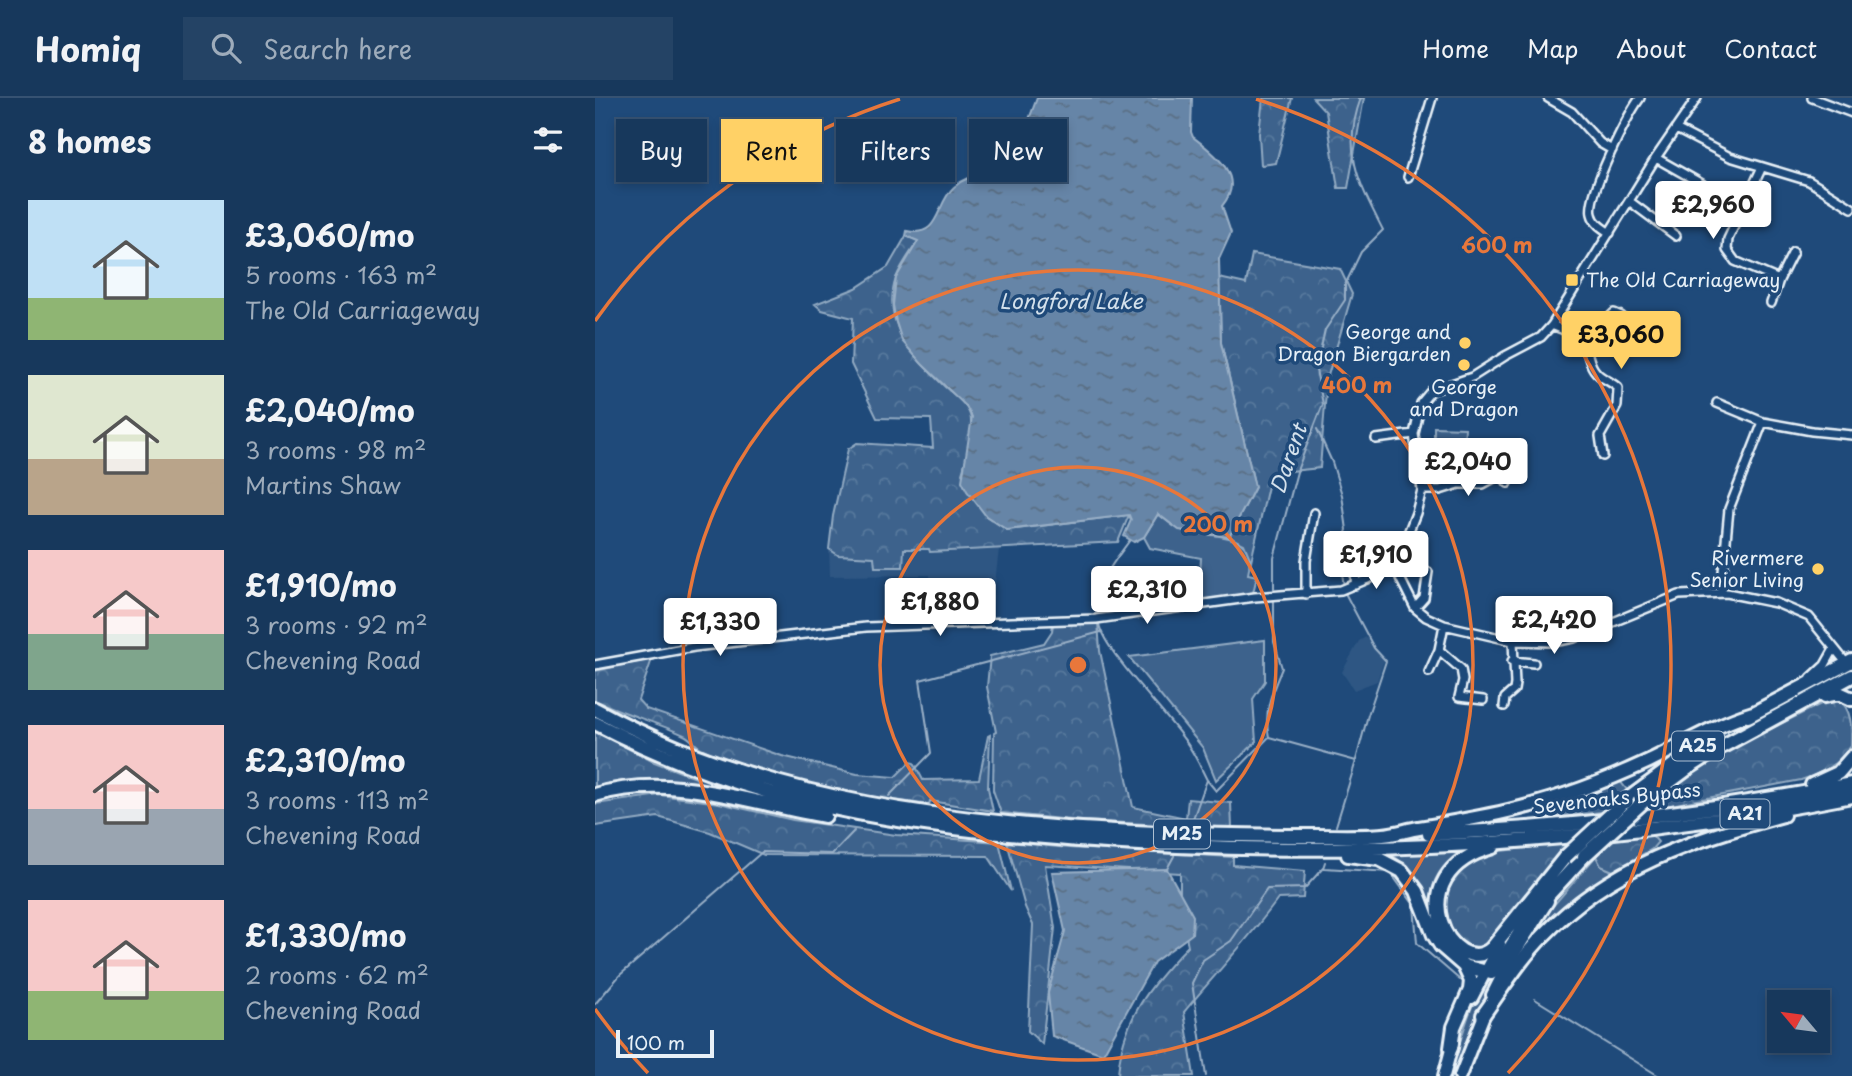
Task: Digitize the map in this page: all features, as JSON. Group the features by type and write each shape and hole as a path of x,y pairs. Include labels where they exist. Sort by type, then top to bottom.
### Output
{"highway":[{"name":"A25","path":"1516,920 1565,857 1624,802 1696,747 1802,687 1851,668"},
{"name":"A25","path":"1560,881 1644,801 1687,769 1721,747 1805,703 1851,668"},
{"path":"1805,703 1839,693 1852,699"},
{"name":"M25","path":"595,709 647,736 728,769 817,794 870,804 979,819 1110,830 1232,836 1385,835"},
{"path":"1385,835 1472,820 1567,794 1636,767 1725,723 1753,713"},
{"name":"M25","path":"595,723 674,760 758,790 834,810 939,826 1136,844 1306,848 1517,840"},
{"path":"1720,806 1821,782 1838,773 1852,757"},
{"name":"M25","path":"595,795 632,787 667,787 873,823 903,827 939,826"},
{"path":"1483,1015 1543,936 1582,901 1615,878 1681,846 1851,792"},
{"name":"Sevenoaks Bypass","path":"1385,835 1540,827 1851,792"},
{"name":"Sevenoaks Bypass","path":"1517,840 1667,825 1851,792"},
{"path":"1516,920 1488,952 1479,956 1471,955 1457,947 1447,934 1440,918 1438,902 1443,881 1461,859 1517,840"},
{"name":"M25","path":"1306,848 1371,857 1395,866 1417,891 1437,940 1464,966 1484,973"},
{"path":"1484,973 1496,970 1525,923 1560,881"},
{"path":"1451,1048 1454,1027 1471,981 1464,966"}],"main road":[{"name":"A25","path":"1459,1076 1483,1015 1506,967 1560,881"},
{"name":"A25","path":"1444,1076 1451,1048 1484,973 1516,920"}],"street":[{"path":"1408,177 1432,98"},
{"path":"1548,98 1572,112 1600,143 1612,150"},
{"path":"1610,233 1597,223 1591,212 1593,197 1627,117 1640,98"},
{"path":"1697,98 1656,158 1552,325 1541,337 1472,377 1431,391 1421,403 1414,433 1422,490 1416,513 1398,557 1397,567 1406,593 1415,608 1430,620 1513,641 1553,642 1574,638 1679,595 1721,593 1787,607 1809,617 1851,668"},
{"path":"1812,98 1852,113"},
{"path":"1677,128 1730,157 1809,181 1852,208"},
{"path":"1656,158 1702,184"},
{"path":"1762,167 1728,239 1727,250 1735,261 1779,280"},
{"path":"1629,201 1676,236"},
{"path":"1771,303 1793,252"},
{"path":"1552,325 1576,336 1584,343 1590,364 1597,374 1611,380 1618,388 1617,406 1600,436 1603,456"},
{"path":"1584,343 1602,326"},
{"path":"1717,403 1763,422 1852,435"},
{"path":"1721,593 1729,509 1763,422"},
{"path":"1376,439 1414,433"},
{"path":"1422,490 1483,484 1503,473 1509,483"},
{"path":"1306,594 1305,561 1314,513"},
{"path":"1355,585 1357,554"},
{"path":"595,665 694,647 866,626 1096,619 1273,596 1343,590 1397,567"},
{"path":"1415,608 1424,598 1428,572"},
{"path":"1429,672 1439,650 1444,625"},
{"path":"1504,706 1505,698 1514,690 1515,684 1513,641"},
{"path":"1802,687 1825,665 1834,649"},
{"path":"1439,650 1461,669 1463,680 1458,697 1473,701 1483,700"},
{"path":"1512,661 1534,663"}],"shaded area":[{"path":"857,443 933,449 930,552 999,549 991,618 929,620 930,575 830,576 829,549 833,516 848,449"},
{"path":"1366,637 1384,660 1377,681 1354,690 1342,672 1359,641"}],"green space":[{"path":"1263,98 1292,98 1276,163 1261,165 1259,134"},
{"path":"1313,98 1364,98 1348,188 1338,188 1326,112"},
{"path":"906,236 918,241 896,278 892,294 896,324 920,362 968,410 971,420 970,435 962,473 986,516 1007,530 1129,515 1118,542 930,552 929,549 904,549 903,567 875,567 874,557 838,555 829,549 833,516 848,449 857,443 933,448 931,419 877,418 851,364 853,318 822,310 815,304 856,288 888,267"},
{"path":"1252,254 1340,269 1352,294 1327,379 1320,468 1271,473 1251,561 1244,544 1229,537 1255,487 1221,343 1219,278 1246,284"},
{"path":"1434,427 1465,428 1464,443 1434,442"},
{"path":"1158,514 1181,530 1239,542 1246,549 1249,559 1248,574 1257,576 1253,593 1199,603 1201,558 1150,548 1144,537"},
{"path":"1098,622 1100,651 1133,807 1186,818 1188,799 1231,803 1232,828 1082,821 1001,813 993,790 996,732 987,687 990,656 1044,643 1053,624"},
{"path":"1265,640 1265,681 1253,699 1256,742 1216,780 1203,748 1129,657"},
{"path":"652,659 638,700 646,709 782,756 857,774 895,777 910,762 914,763 923,780 979,779 990,735 988,788 993,811 930,801 929,805 871,797 783,779 727,760 701,748 684,735 595,700 595,671"},
{"path":"1838,700 1849,713 1851,746 1841,758 1823,771 1801,780 1645,810 1680,780 1718,755 1825,702"},
{"path":"595,731 652,761 696,778 699,783 647,779 595,787"},
{"path":"1620,781 1627,790 1603,812 1540,818 1540,811"},
{"path":"660,795 719,803 793,820 896,835 999,842 1011,891 988,856 764,855 710,832 658,817 595,826 595,804"},
{"path":"1651,834 1658,842 1652,849 1613,871 1601,866 1596,856 1614,838"},
{"path":"1007,842 1233,857 1233,865 1305,871 1303,898 1278,899 1184,1012 1194,1076 1118,1076 1125,1037 1140,1004 1162,974 1188,946 1180,905 1180,873 1045,865 1055,928 1042,1044 1028,1031 1033,925 1025,907"},
{"path":"1571,843 1511,910 1488,944 1471,950 1456,939 1446,922 1444,893 1456,869 1492,852"},
{"path":"1463,849 1440,872 1433,887 1431,904 1428,904 1409,869 1390,854 1391,851"},
{"path":"1596,856 1601,866 1613,871 1553,919 1522,953 1539,922"},
{"path":"1496,975 1471,1028 1455,1076 1450,1076 1476,996 1486,980"}],"water":[{"name":"Longford Lake","path":"1037,98 1192,98 1193,137 1218,158 1225,167 1231,185 1229,195 1222,206 1231,233 1219,259 1221,343 1255,487 1229,537 1179,530 1158,514 1144,537 1134,542 1124,536 1131,520 1129,515 1007,530 986,516 962,481 972,417 966,406 902,341 893,305 896,278 918,241 906,236 907,231 918,232 932,225 948,194 968,178 969,182 1067,182 1067,119 1029,119"},
{"path":"1167,869 1193,916 1192,934 1154,962 1103,1054 1052,1036 1048,993 1065,931 1052,872"}],"waterway":[{"name":"Darent","path":"1274,594 1274,558 1298,468 1323,404 1316,370 1325,330 1345,300 1345,285 1361,252 1383,230 1360,182 1353,151 1355,117 1361,98"},
{"path":"1317,429 1332,462 1342,495 1347,530 1339,551 1344,587"},
{"path":"1098,614 1102,583 1130,540"},
{"path":"1345,593 1374,648 1386,661 1356,760"},
{"name":"Darent","path":"1274,600 1274,642 1282,668 1268,710 1269,737 1356,761 1336,826"},
{"path":"1099,624 1103,636 1123,665 1187,743 1207,780 1191,824"},
{"path":"889,796 931,753 920,680 1101,632"},
{"path":"1207,780 1216,791 1268,738"},
{"path":"595,1004 620,975 762,852 832,854 854,831"},
{"path":"1167,869 1174,856"},
{"name":"Darent","path":"1206,1076 1192,983 1203,960 1231,941 1267,889 1305,888 1325,862"},
{"path":"1324,868 1390,872 1414,905 1417,943 1460,980"},
{"path":"1535,999 1659,1076"}],"place":[{"name":"The Old Carriageway","path":"1572,280"},
{"name":"George and Dragon Biergarden","path":"1465,343"},
{"name":"George and Dragon","path":"1464,365"},
{"name":"Rivermere Senior Living","path":"1818,569"}]}
